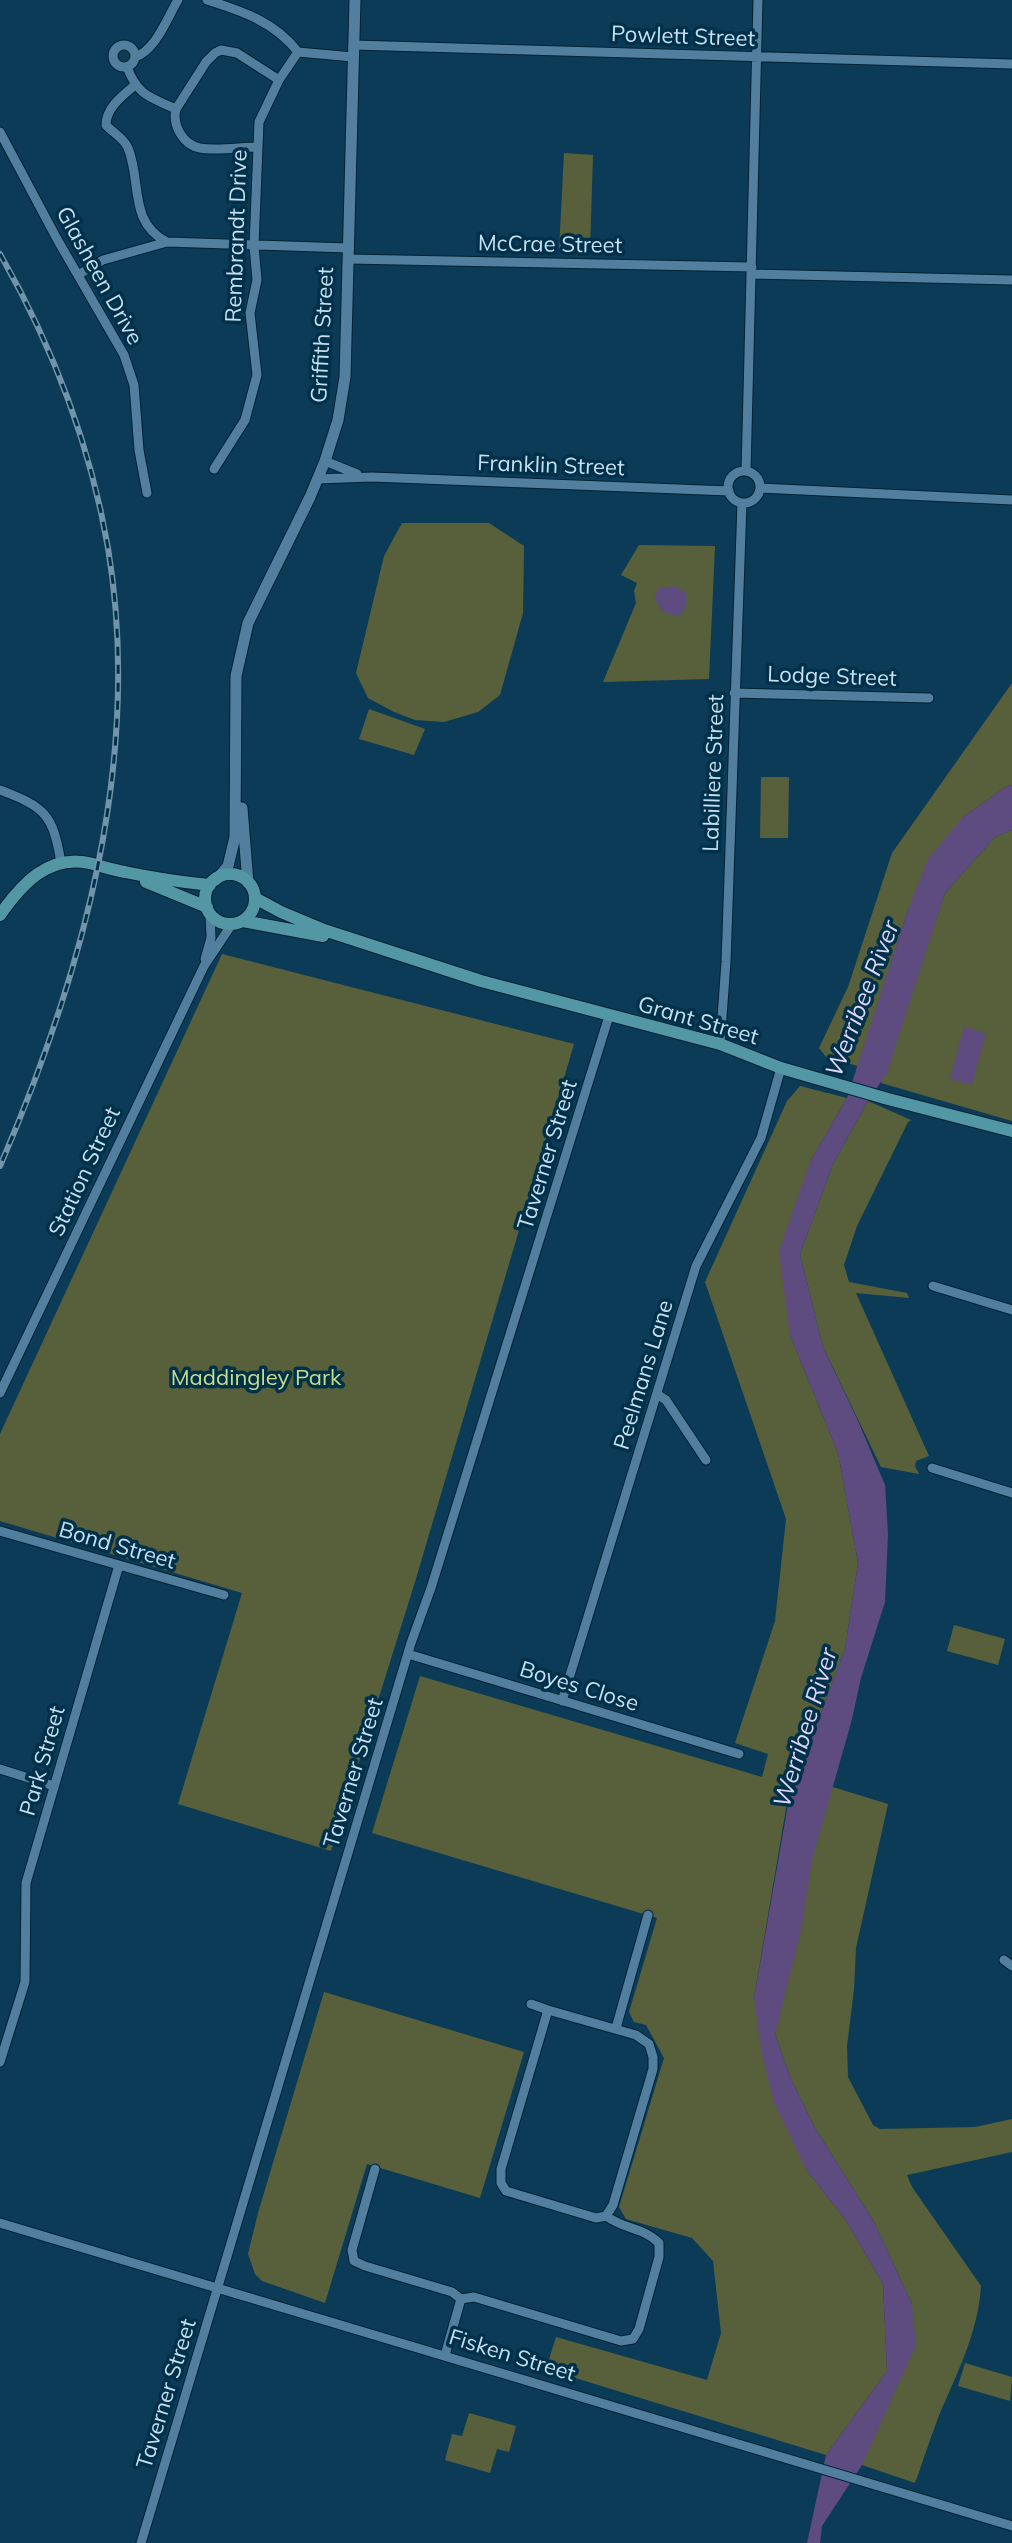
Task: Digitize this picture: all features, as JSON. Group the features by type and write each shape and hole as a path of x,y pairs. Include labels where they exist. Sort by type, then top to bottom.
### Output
{"main road":[{"path":"0,915 26,882 61,863 81,862 161,880 213,883"},
{"path":"117,871 208,910 216,920 238,922 253,909 255,898 248,883 234,875 225,875 213,883 207,894 208,910"},
{"name":"Grant Street","path":"255,898 294,917 373,947 487,982 720,1044 781,1068 888,1099 1012,1131"},
{"name":"Grant Street","path":"238,922 373,947"}],"street":[{"path":"135,57 127,45 114,51 114,61 122,68 145,53 178,0"},
{"path":"207,0 261,20 288,39 298,52"},
{"name":"Griffith Street","path":"213,883 228,866 235,837 238,657 248,623 325,461 338,420 345,377 355,0"},
{"path":"746,471 758,0"},
{"path":"258,147 198,148 181,134 174,117 176,109 206,62 221,50 237,53 279,80"},
{"name":"Powlett Street","path":"298,52 758,57 1012,64"},
{"name":"Rembrandt Drive","path":"214,469 245,420 254,394 257,368 250,313 257,280 254,246 259,122 279,80 298,52"},
{"path":"127,67 134,86 176,109"},
{"path":"134,86 110,110 106,125 127,144 143,218 152,234 167,242"},
{"name":"Glasheen Drive","path":"0,132 124,355 136,404 139,450 147,493"},
{"name":"McCrae Street","path":"78,275 103,260 167,242 348,253 1012,280"},
{"name":"Franklin Street","path":"325,461 349,472 372,477"},
{"path":"746,471 756,477 760,488 753,500 742,503 729,491 728,485 734,475 746,471"},
{"name":"Franklin Street","path":"317,479 372,477 729,491"},
{"path":"760,488 1012,500"},
{"name":"Labilliere Street","path":"720,1044 726,983 742,503"},
{"name":"Lodge Street","path":"734,693 929,698"},
{"name":"Griffith Street","path":"236,700 248,883"},
{"path":"0,790 28,801 44,812 61,863"},
{"name":"Station Street","path":"0,1393 204,966 211,938 208,910"},
{"name":"Station Street","path":"204,966 238,922"},
{"name":"Taverner Street","path":"141,2543 408,1654 609,1016"},
{"name":"Peelmans Lane","path":"562,1701 696,1266 761,1138 781,1068"},
{"path":"933,1286 1012,1310"},
{"path":"657,1394 666,1400 706,1460"},
{"path":"932,1468 1012,1493"},
{"name":"Bond Street","path":"0,1531 224,1595"},
{"name":"Park Street","path":"0,2062 25,1982 26,1883 119,1565"},
{"name":"Boyes Close","path":"408,1654 739,1754"},
{"path":"0,1769 54,1786"},
{"path":"616,2028 648,1915"},
{"path":"531,2004 616,2028 636,2035 649,2044 653,2069 613,2205 606,2216 596,2218 506,2191 501,2183 501,2169 548,2010"},
{"path":"375,2169 352,2250 354,2261 452,2292 461,2299 474,2297 621,2341 633,2339 639,2329 659,2257 659,2243 649,2234 618,2225 606,2216"},
{"name":"Fisken Street","path":"0,2223 1012,2526"},
{"path":"445,2355 461,2299"}],"green space":[{"path":"564,153 593,155 590,251 559,251"},
{"path":"402,523 489,523 524,546 523,613 500,695 478,712 444,722 415,720 368,698 356,673 384,556"},
{"path":"639,545 715,546 709,679 603,682 636,603 634,591 637,583 621,575"},
{"path":"1012,683 1012,785 963,817 908,910 858,1066 827,1058 819,1048 848,987 892,853"},
{"path":"369,709 425,729 414,755 359,739"},
{"path":"761,777 789,777 788,838 760,838"},
{"path":"1012,830 1012,1121 881,1083 945,893 995,837"},
{"name":"Maddingley Park","path":"222,954 574,1044 415,1582 331,1851 178,1804 242,1593 0,1521 0,1434"},
{"path":"800,1086 847,1098 811,1160 790,1335 838,1453 858,1563 845,1649 808,1747 790,1785 754,1998 807,2171 845,2219 883,2284 887,2371 826,2455 546,2369 556,2337 707,2380 721,2333 713,2261 692,2238 626,2219 619,2207 664,2058 646,2025 634,2022 629,2012 657,1918 372,1833 420,1676 762,1777 768,1754 735,1743 775,1621 786,1519 705,1282 787,1101"},
{"path":"868,1101 911,1120 857,1226 844,1265 849,1282 907,1293 909,1298 856,1293 929,1456 916,1461 919,1474 881,1467 823,1347 800,1254 833,1164"},
{"path":"954,1625 1005,1639 998,1665 947,1651"},
{"path":"823,1784 888,1804 856,1948 847,2046 848,2077 873,2125 880,2129 975,2127 1012,2119 1012,2152 907,2175 912,2187 981,2286 971,2338 915,2483 862,2465 912,2304 873,2220 815,2128 791,2079 775,2034"},
{"path":"324,1992 524,2052 480,2198 367,2164 325,2303 262,2281 255,2274 248,2254"},
{"path":"965,2363 1012,2377 1010,2401 958,2386"},
{"path":"469,2413 516,2426 509,2452 497,2449 490,2473 445,2460 452,2434 462,2436"}],"shaded area":[{"path":"674,586 686,595 685,608 679,616 662,610 655,594 660,588"},
{"path":"1012,785 1012,830 995,837 945,893 887,1073 833,1164 800,1254 823,1347 885,1485 888,1534 885,1602 861,1678 812,1860 801,1931 775,2034 791,2079 815,2128 873,2220 912,2304 916,2345 862,2465 822,2526 820,2543 807,2543 826,2455 887,2371 883,2284 845,2219 807,2171 774,2102 762,2054 754,1998 792,1782 845,1649 858,1563 838,1453 790,1335 779,1251 811,1160 847,1098 908,910 928,859 963,817"},
{"path":"964,1027 986,1033 972,1085 950,1079"}],"railway":[{"path":"0,254 52,360 91,471 108,548 117,627 118,706 111,785 98,864 80,941 57,1018 0,1166"}],"water label":[{"name":"Werribee River","path":"863,999"},
{"name":"Werribee River","path":"806,1728"}]}
